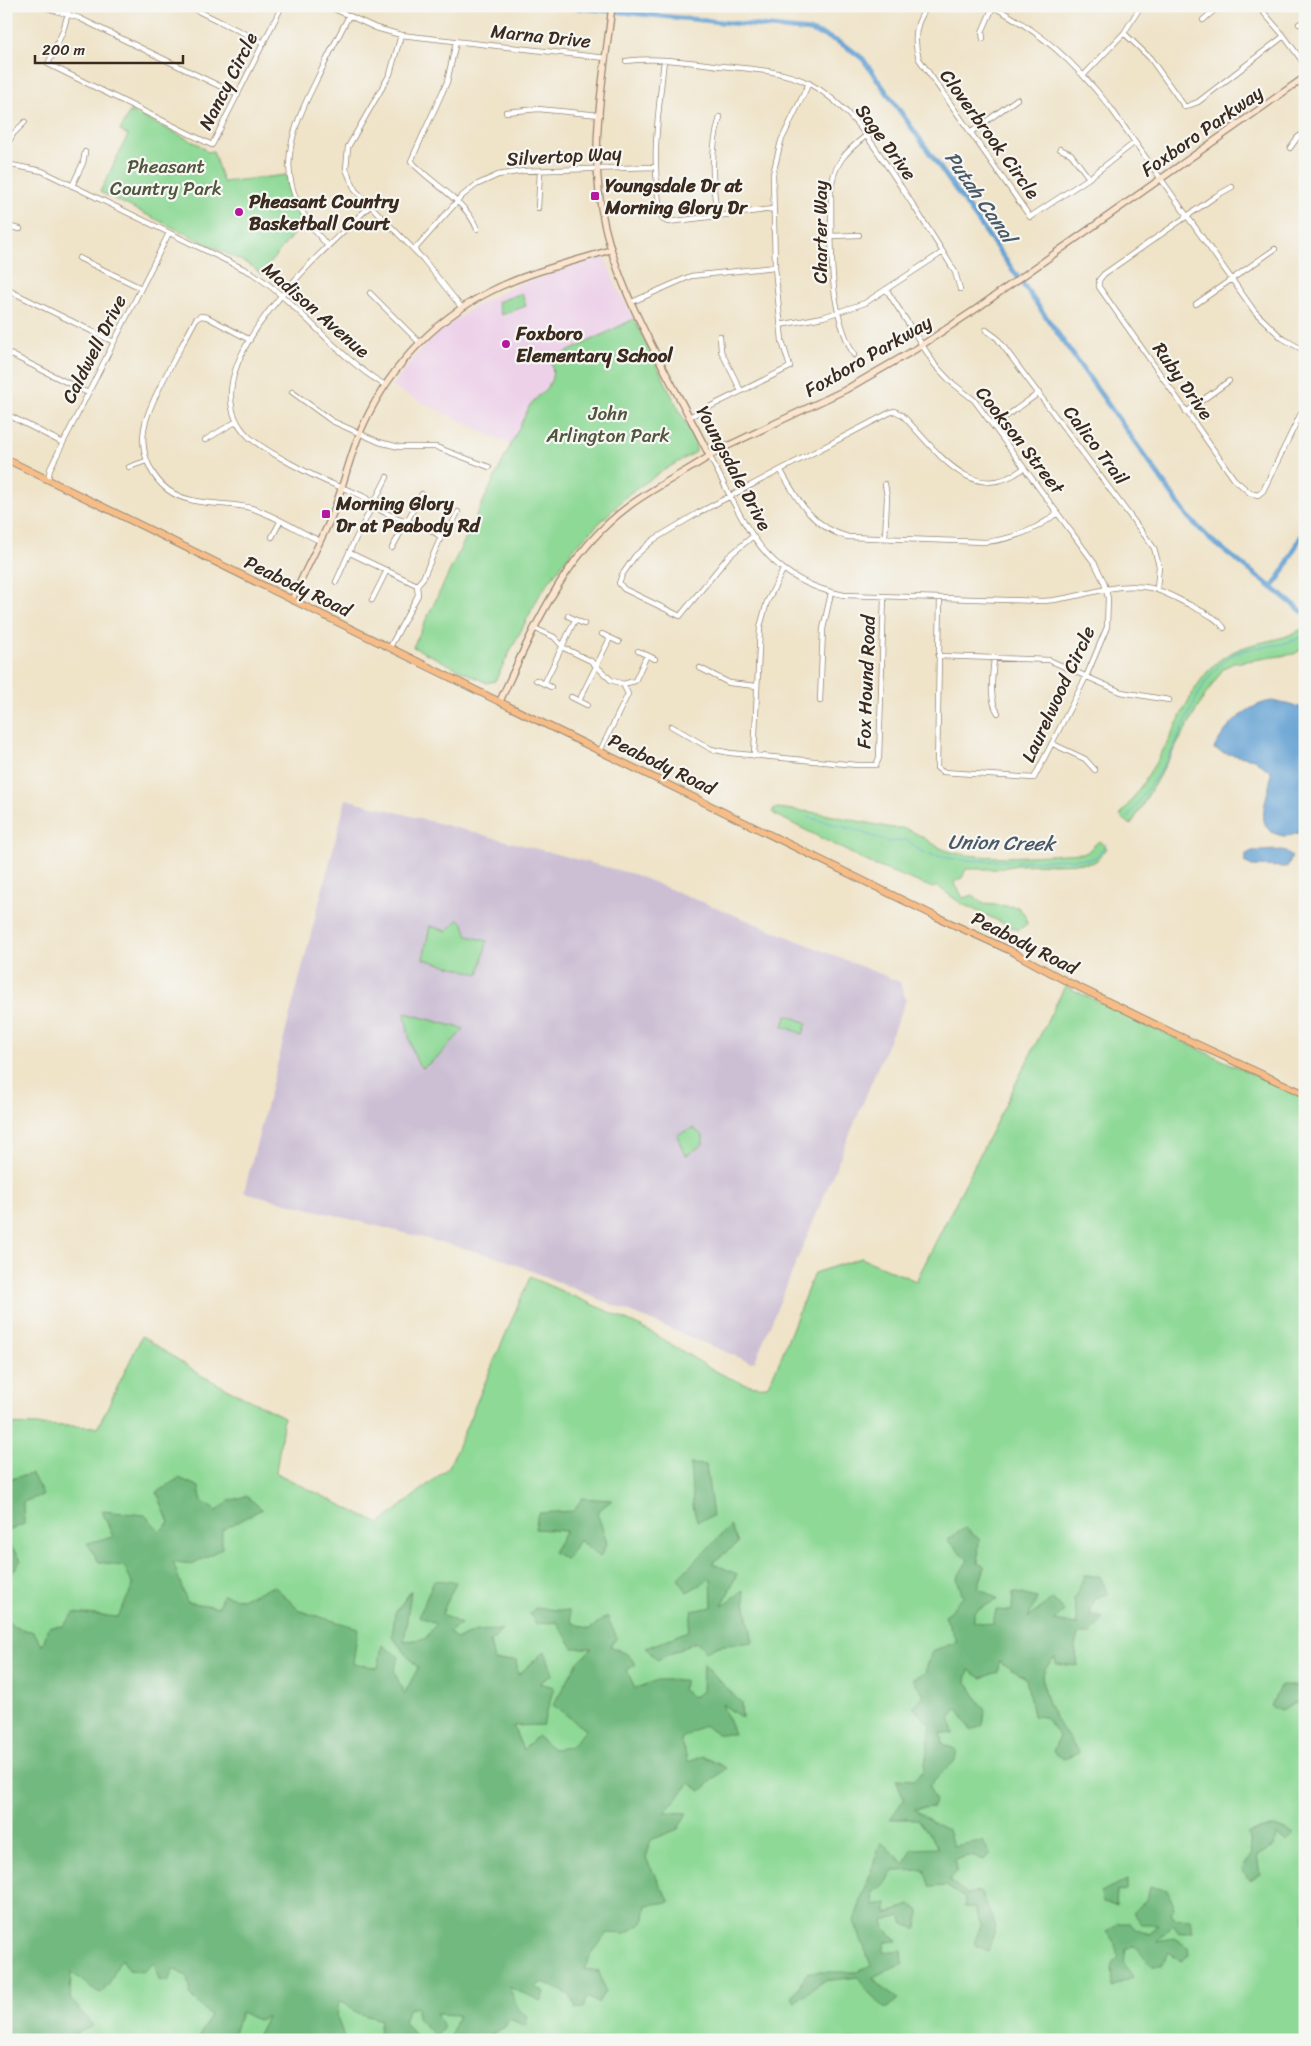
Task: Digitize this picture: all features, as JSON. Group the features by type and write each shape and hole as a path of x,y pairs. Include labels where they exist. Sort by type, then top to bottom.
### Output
{"main road":[{"name":"Youngsdale Drive","path":"612,6 600,115 597,170 600,207 610,250 632,302 710,457"},
{"name":"Foxboro Parkway","path":"500,701 534,628 562,577 609,523 651,491 710,457 845,390 922,345 1014,283 1305,77"},
{"path":"292,600 332,516 360,434 385,386 420,343 462,308 489,292 520,278 610,250"},
{"name":"Peabody Road","path":"6,459 937,917 1009,950 1066,981 1305,1094"}],"street":[{"path":"6,17 11,6"},
{"path":"40,6 68,14 238,95"},
{"path":"68,14 70,6"},
{"name":"Nancy Circle","path":"68,14 48,64 212,145 282,6"},
{"name":"Marna Drive","path":"328,6 376,28 400,35 606,58"},
{"name":"Cloverbrook Circle","path":"928,6 916,30 915,40 919,59 1030,217 1089,178 1134,144"},
{"path":"1084,75 1124,33 1140,6"},
{"path":"1204,20 1219,6"},
{"path":"1258,6 1284,36 1305,65"},
{"path":"982,39 982,32 993,7 1039,33 1084,75 1110,106 1134,144 1255,312 1270,327 1305,351"},
{"path":"196,10 264,43"},
{"path":"327,245 306,220 295,196 289,173 290,141 300,111 349,16"},
{"path":"1299,24 1305,21"},
{"path":"1124,33 1150,58 1186,106 1198,102 1284,36"},
{"path":"400,35 390,74 348,146 346,168 351,183 370,206 414,250 462,308"},
{"path":"456,42 453,61 442,95 410,161 456,203 474,222 477,228"},
{"name":"Sage Drive","path":"626,61 643,59 664,60 775,72 809,83 836,101 867,135 943,252 955,272 960,289"},
{"path":"664,60 654,148 654,167 660,210 664,222 773,209"},
{"path":"690,417 790,367 780,325 775,266 773,174 776,158 789,124 809,83"},
{"path":"970,133 1017,100"},
{"path":"506,112 538,109 600,115"},
{"path":"717,215 712,176 713,146 720,117"},
{"path":"6,147 13,134 25,122"},
{"path":"1290,148 1297,138 1305,132"},
{"name":"Charter Way","path":"854,355 838,312 833,287 831,192 834,173 844,154 867,135"},
{"path":"1060,149 1071,154 1089,178"},
{"path":"72,186 83,163 85,152"},
{"name":"Madison Avenue","path":"6,164 42,171 252,273 282,296 351,362 385,386"},
{"name":"Silvertop Way","path":"414,250 456,203 476,185 492,177 540,171 654,167"},
{"path":"538,208 540,171"},
{"path":"1187,216 1232,188"},
{"path":"370,206 327,245 282,296 250,340 235,369 230,390 230,401 237,421 251,438 264,447 314,476 368,499 372,505 399,520 414,522 441,537"},
{"name":"Ruby Drive","path":"1187,216 1102,276 1098,282 1100,288 1234,479 1247,492 1256,495 1263,491 1305,405"},
{"path":"6,226 20,229"},
{"name":"Caldwell Drive","path":"48,480 50,469 63,442 169,233"},
{"path":"832,236 859,235"},
{"path":"1196,304 1275,249"},
{"path":"780,325 838,312 865,303 943,252"},
{"path":"79,258 141,288"},
{"path":"632,302 691,276 775,266"},
{"path":"6,289 114,342"},
{"name":"Cookson Street","path":"886,289 943,375 974,400 994,425 1095,564 1106,591"},
{"path":"370,293 420,343"},
{"path":"250,340 207,317 201,316 196,319 147,417 143,437 146,461 158,481 179,496 192,501 246,507 320,541"},
{"name":"Calico Trail","path":"986,330 997,338 1154,548 1159,566 1157,590"},
{"path":"720,336 721,351 741,391"},
{"path":"6,352 88,392"},
{"path":"1186,412 1230,381"},
{"path":"292,392 332,421 360,434 390,445 436,447 489,467"},
{"path":"994,425 1038,393"},
{"path":"752,537 728,557 680,616 619,585 620,578 626,568 642,548 674,527 857,429 896,411 959,472 973,480 999,482 1024,468"},
{"path":"6,414 63,442"},
{"path":"205,440 237,421"},
{"name":"Youngsdale Drive","path":"710,457 752,537 769,558 783,570 801,581 831,593 884,597 1056,601 1139,586 1157,590 1214,618 1224,628"},
{"path":"129,467 146,461"},
{"path":"781,471 799,504 821,525 848,537 985,542 1003,540 1025,533 1057,514"},
{"path":"336,582 387,477"},
{"path":"885,484 887,497 885,539"},
{"path":"392,548 422,494"},
{"path":"390,647 418,595 417,585 423,578 441,537 447,534 458,512"},
{"path":"272,537 280,522"},
{"path":"350,553 417,585"},
{"path":"372,600 387,570"},
{"path":"671,726 711,749 754,756 760,627 767,602 783,570"},
{"name":"Laurelwood Circle","path":"940,598 936,763 939,771 1031,780 1038,773 1053,744 1086,677 1107,627 1106,591"},
{"path":"820,701 823,629 831,593"},
{"name":"Fox Hound Road","path":"754,756 869,766 878,763 884,597"},
{"path":"568,616 584,624"},
{"path":"544,684 575,620"},
{"path":"534,628 554,636 562,646 596,666 611,680 623,684 634,681 647,655"},
{"path":"602,634 619,642"},
{"path":"579,701 610,638"},
{"path":"638,651 655,659"},
{"path":"938,656 1049,660 1121,692 1169,700"},
{"path":"994,657 993,694 994,707 998,713"},
{"path":"700,668 729,683 756,686"},
{"path":"536,680 551,687"},
{"path":"600,751 628,694 623,684"},
{"path":"571,697 586,704"},
{"path":"1053,744 1085,759 1095,770"}],"shaded area":[{"name":"Foxboro Elementary School","path":"602,257 606,260 617,288 634,319 553,371 549,385 530,405 512,446 391,387 416,355 439,332 475,306 519,284"},
{"path":"346,799 633,874 900,982 906,1000 755,1361 750,1362 498,1257 244,1192"}],"green space":[{"name":"Pheasant Country Park","path":"130,111 200,145 207,152 213,151 223,182 286,175 292,201 303,222 261,274 252,266 100,192 128,135 120,131"},
{"path":"522,293 526,306 501,315 497,302"},
{"name":"John Arlington Park","path":"634,319 696,444 696,452 664,470 630,493 575,547 540,594 495,681 487,683 413,647 530,405 551,381 551,360"},
{"path":"1305,627 1305,647 1294,654 1233,663 1223,669 1204,697 1131,825 1120,816 1161,754 1197,686 1214,665 1234,651 1286,636"},
{"path":"777,808 819,813 892,828 907,829 941,848 962,854 997,857 1086,853 1099,841 1107,848 1096,861 1091,863 1017,865 997,869 966,869 962,878 955,881 954,885 963,898 973,895 984,904 1018,907 1026,916 1027,924 1018,930 962,904 937,886 933,888 874,865 774,814 772,811"},
{"path":"459,919 464,924 468,936 487,941 479,974 423,959 430,926 447,931"},
{"path":"1065,986 1305,1099 1305,2040 6,2040 6,1424 98,1427 142,1336 204,1377 284,1417 276,1473 380,1524 449,1467 530,1277 641,1327 703,1364 737,1381 753,1386 767,1386 778,1365 814,1273 861,1258 916,1281"},
{"path":"405,1013 464,1029 439,1056 423,1068 419,1065 413,1052"},
{"path":"787,1015 807,1023 803,1034 783,1026"},
{"path":"693,1128 703,1136 703,1144 687,1155 684,1153 677,1135"},
{"path":"690,1464 706,1465 713,1516 697,1521 693,1506"},
{"path":"32,1474 43,1495 23,1502 24,1524 6,1532 6,1480"},
{"path":"179,1478 199,1487 202,1502 217,1511 229,1501 246,1496 262,1509 222,1530 222,1548 194,1564 173,1562 187,1602 218,1607 223,1595 242,1599 274,1586 300,1611 358,1628 353,1663 378,1668 382,1645 399,1657 394,1671 404,1694 418,1668 392,1637 395,1613 411,1591 404,1641 425,1639 436,1624 419,1616 434,1580 456,1582 442,1614 461,1624 449,1632 457,1639 476,1631 502,1630 490,1643 494,1661 516,1660 518,1675 545,1651 553,1674 539,1683 554,1687 543,1725 513,1726 523,1750 537,1736 553,1749 570,1747 586,1730 553,1705 578,1662 592,1648 573,1648 557,1622 536,1624 530,1614 535,1608 569,1611 572,1623 590,1629 607,1616 617,1638 610,1646 627,1654 636,1664 627,1670 635,1689 657,1680 685,1680 682,1690 694,1698 702,1691 703,1663 741,1703 742,1718 722,1704 734,1734 717,1734 703,1725 681,1739 688,1762 703,1756 726,1768 701,1791 690,1783 665,1812 687,1813 678,1829 651,1840 646,1859 670,1902 646,1905 643,1923 625,1934 607,1933 593,1952 584,1969 599,1971 605,1991 598,2003 587,1997 583,2008 576,2009 570,1995 543,1982 535,1987 544,1992 541,2001 509,1987 519,2010 527,2016 526,2026 509,2019 505,2027 491,2034 509,2040 449,2040 458,2015 436,2014 444,2027 436,2037 417,2018 417,2006 408,2009 404,2022 419,2040 396,2040 392,2037 392,2040 378,2040 381,2020 354,2012 346,2003 339,2001 337,2017 345,2040 255,2040 267,2017 257,2020 241,2012 232,2040 198,2040 210,2015 190,1995 187,1976 173,1969 168,1982 159,1980 154,1963 143,1972 129,1970 122,1959 109,1985 100,1994 71,1972 70,1998 93,2026 61,2040 37,2037 38,2040 6,2040 6,1619 14,1627 34,1632 42,1646 49,1627 63,1626 74,1613 118,1617 133,1586 125,1567 99,1562 87,1543 113,1537 102,1511 145,1515 160,1531 169,1523 157,1492"},
{"path":"582,1498 612,1500 597,1512 607,1543 600,1557 579,1540 567,1560 553,1552 566,1531 535,1529 538,1513 574,1511"},
{"path":"730,1526 738,1543 712,1563 737,1574 722,1606 743,1591 753,1642 718,1646 706,1652 696,1642 657,1660 646,1648 688,1631 692,1611 712,1607 711,1578 687,1592 678,1578"},
{"path":"965,1528 979,1539 978,1563 985,1567 978,1588 998,1599 974,1612 974,1622 993,1624 996,1610 1012,1611 1013,1592 1037,1598 1028,1618 1053,1599 1064,1611 1054,1621 1077,1625 1074,1600 1084,1576 1100,1576 1108,1594 1095,1598 1090,1614 1103,1618 1091,1634 1078,1634 1075,1647 1078,1666 1056,1664 1055,1657 1045,1669 1043,1679 1047,1702 1079,1753 1064,1759 1053,1752 1059,1736 1045,1717 1033,1716 1026,1678 999,1661 998,1672 981,1678 969,1670 966,1680 985,1711 983,1725 971,1731 958,1708 950,1717 954,1734 941,1733 943,1744 957,1750 955,1761 929,1787 935,1800 933,1807 914,1809 935,1824 948,1830 953,1846 982,1841 990,1853 984,1860 970,1856 954,1859 957,1872 949,1880 967,1894 980,1892 996,1927 988,1951 974,1944 981,1925 975,1909 964,1907 965,1898 946,1886 930,1887 924,1870 893,1871 883,1886 873,1892 874,1906 887,1903 887,1914 910,1905 919,1911 917,1929 904,1924 901,1916 883,1921 885,1929 898,1941 886,1942 883,1952 902,1950 903,1963 873,1977 882,1988 898,1999 886,2009 869,1993 858,1977 823,1981 795,2002 792,1997 808,1972 857,1972 871,1965 854,1921 881,1842 905,1864 912,1849 939,1848 918,1819 890,1819 904,1799 896,1779 913,1780 924,1771 931,1726 913,1707 924,1695 913,1679 925,1673 932,1651 957,1642 945,1616 963,1597 957,1578 968,1560 947,1540"},
{"path":"6,1540 21,1560 10,1576 6,1577"},
{"path":"1280,1686 1304,1686 1305,1707 1294,1702 1281,1711 1271,1706"},
{"path":"1275,1826 1295,1834 1287,1842 1276,1836 1274,1846 1257,1856 1260,1874 1249,1880 1242,1870 1251,1855 1248,1833"},
{"path":"1127,1880 1127,1890 1117,1892 1116,1905 1103,1902 1101,1893"},
{"path":"1150,1887 1167,1890 1175,1908 1171,1913 1176,1919 1190,1920 1193,1932 1179,1934 1172,1925 1157,1941 1174,1938 1188,1947 1189,1955 1181,1961 1169,1952 1161,1966 1153,1966 1135,1947 1126,1948 1124,1963 1133,1977 1113,1987 1112,1963 1118,1956 1114,1940 1107,1932 1118,1923 1130,1923 1135,1929 1150,1934 1158,1924 1142,1924 1133,1912 1147,1900"}],"water":[{"path":"1272,701 1300,707 1305,712 1305,829 1289,836 1282,836 1270,831 1265,824 1264,808 1271,772 1254,759 1223,753 1214,749 1218,741 1237,718 1254,707"},
{"path":"1283,850 1292,857 1287,867 1252,866 1244,862 1246,854 1252,851"}],"waterway":[{"name":"Putah Canal","path":"561,6 811,31 838,42 857,54 863,59 1188,517 1211,540 1303,612"},
{"path":"1272,588 1284,570 1305,528"},
{"name":"Union Creek","path":"1128,818 1167,760 1206,681 1217,668 1238,652 1287,643 1305,634"},
{"name":"Union Creek","path":"807,817 858,831 888,842 907,840 925,853 966,860 1090,859 1098,856 1106,844"}],"place":[{"name":"Youngsdale Dr at Morning Glory Dr","path":"595,196"},
{"name":"Pheasant Country Basketball Court","path":"239,212"},
{"name":"Foxboro Elementary School","path":"506,344"},
{"name":"Morning Glory Dr at Peabody Rd","path":"326,514"}]}
